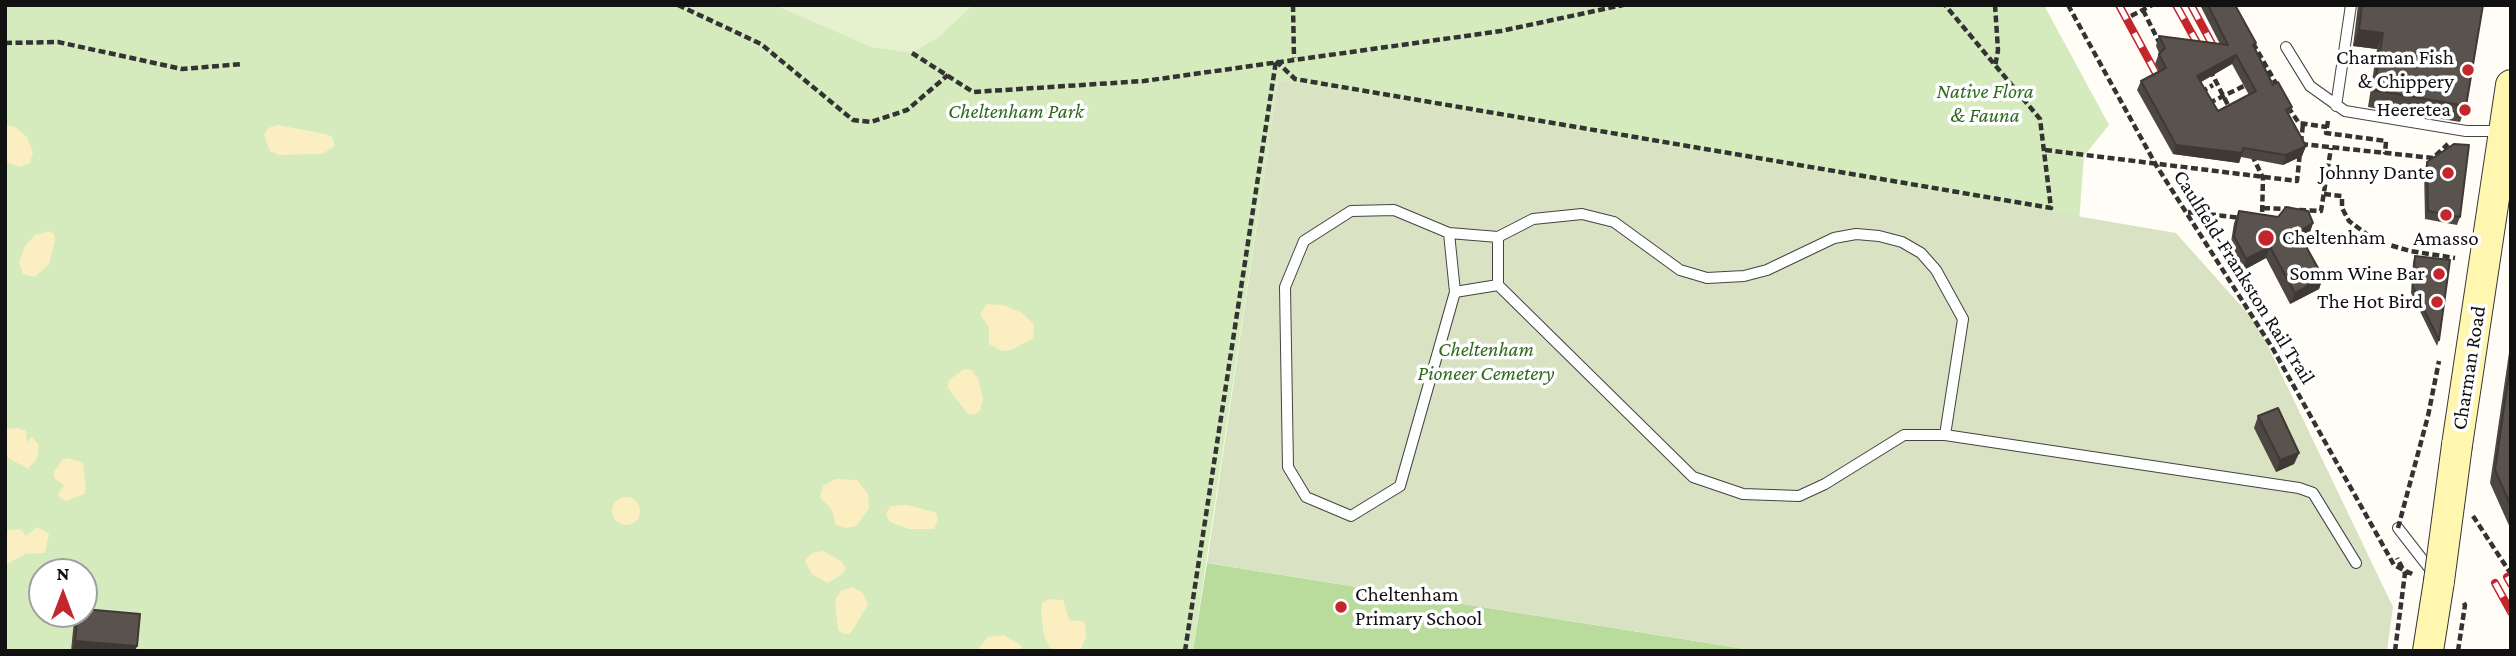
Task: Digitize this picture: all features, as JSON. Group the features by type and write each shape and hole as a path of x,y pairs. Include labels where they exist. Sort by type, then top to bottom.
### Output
{"main road":[{"name":"Charman Road","path":"2428,651 2511,85"}],"lane":[{"path":"2336,106 2351,5"},
{"path":"2286,47 2310,86 2336,106 2353,113 2455,129 2504,131"},
{"path":"1449,233 1455,292 1400,486 1350,516 1306,497 1288,467 1285,287 1304,241 1350,211 1394,209 1449,233 1499,237 1533,219 1582,214 1614,222 1680,270 1707,278 1744,276 1767,270 1815,245 1845,236 1879,236 1902,242 1921,253 1936,270 1964,319 1945,435"},
{"path":"1499,237 1499,285 1693,477 1743,494 1799,496 1825,484 1904,435 1945,435 2313,492 2356,563"},
{"path":"1455,292 1499,285"},
{"path":"2397,533 2439,581"}],"path":[{"path":"678,5 761,44 853,120 871,122 907,110 948,75"},
{"path":"1293,5 1294,58"},
{"path":"912,53 973,92 1144,81 1501,31 1623,5"},
{"path":"1276,61 1295,79 2051,208 2039,119 1945,5"},
{"path":"1995,5 1998,50 1995,67"},
{"name":"Caulfield-Frankston Rail Trail","path":"2068,5 2156,164 2273,349 2394,565"},
{"path":"2131,16 2152,5"},
{"path":"2143,10 2166,55"},
{"path":"2252,40 2295,120 2303,124 2327,127"},
{"path":"5,43 58,42 182,69 242,64"},
{"path":"1185,651 1276,61"},
{"path":"2206,63 2235,119"},
{"path":"2205,106 2252,82"},
{"path":"2190,98 2213,85"},
{"path":"2045,150 2297,181 2303,124"},
{"path":"2385,154 2386,141"},
{"path":"2187,212 2262,220 2263,177 2246,143"},
{"path":"2301,144 2433,159 2437,156"},
{"path":"2263,208 2321,211 2331,148"},
{"path":"2324,194 2342,196 2343,208 2349,221 2376,241 2410,251 2455,258"},
{"path":"2397,533 2428,416 2439,361"},
{"path":"2468,510 2511,574"},
{"path":"2392,549 2405,573 2395,651"}],"green space":[{"path":"5,5 2044,5 2109,125 2084,156 2079,222 1278,80 1193,651 5,651"},
{"path":"775,5 973,5 940,36 912,53 871,47"},
{"name":"Cheltenham Pioneer Cemetery","path":"1278,80 2176,233 2251,317 2266,342 2393,607 2387,651 1758,651 1207,563"},
{"name":"Cheltenham Primary School","path":"1207,563 1758,651 1193,651"}],"sand":[{"path":"5,125 15,127 27,137 33,152 30,163 19,167 5,161"},
{"path":"278,125 325,134 332,137 335,146 322,154 279,155 270,151 264,135 268,128"},
{"path":"49,231 54,234 55,240 49,264 35,277 23,274 19,263 25,246 35,235"},
{"path":"987,304 1004,305 1022,313 1034,324 1033,338 1012,350 1002,351 989,344 989,328 980,314"},
{"path":"964,369 972,370 978,379 983,398 980,411 974,415 967,413 948,388 949,380"},
{"path":"18,428 26,431 27,442 32,437 39,445 37,459 28,469 5,456 5,429"},
{"path":"69,458 83,463 86,488 84,494 67,501 61,499 58,494 64,485 54,478 54,472 62,460"},
{"path":"836,479 857,480 868,494 869,509 856,526 846,528 836,525 832,510 820,497 823,486"},
{"path":"626,497 636,501 640,511 636,521 626,525 616,521 612,511 616,501"},
{"path":"907,505 935,512 938,519 934,529 909,529 890,522 886,515 890,506"},
{"path":"37,527 49,533 45,553 25,554 5,565 5,530 21,529 26,536"},
{"path":"823,551 841,561 846,568 843,574 827,583 812,574 805,561 812,553"},
{"path":"852,587 863,593 868,605 850,634 844,634 838,630 835,600 841,591"},
{"path":"1049,599 1063,600 1069,620 1085,622 1086,637 1080,651 1051,649 1044,636 1041,613 1042,603"},
{"path":"1004,635 1021,645 1022,651 976,651 988,637"}],"building":[{"path":"2208,5 2235,5 2256,43 2253,45 2273,85 2278,82 2292,107 2286,110 2306,146 2286,155 2243,148 2242,153 2176,145 2141,81 2166,68 2159,54 2165,48 2159,36 2228,45","holes":["2236,55 2256,91 2218,111 2197,76"]},
{"path":"2362,5 2483,5 2466,106 2374,90 2383,33 2359,30"},
{"path":"2454,144 2469,145 2460,217 2428,211 2427,162"},
{"path":"2286,207 2308,211 2313,223 2298,232 2323,277 2295,293 2270,247 2246,259 2234,236 2239,211 2278,217"},
{"path":"2415,256 2450,260 2439,340 2413,287"},
{"path":"2511,359 2511,506 2495,470"},
{"path":"2278,408 2299,453 2280,460 2258,416"},
{"path":"98,610 140,614 137,646 75,641 76,628 98,628"}],"railway":[{"path":"2119,5 2159,79"},
{"path":"2176,5 2201,50"},
{"path":"2191,5 2212,44"},
{"path":"2507,577 2511,584"},
{"path":"2495,583 2511,612"}],"place":[{"name":"Charman Fish & Chippery","path":"2468,70"},
{"name":"Heeretea","path":"2465,110"},
{"name":"Johnny Dante","path":"2448,173"},
{"name":"Amasso","path":"2446,215"},
{"name":"Cheltenham","path":"2266,238"},
{"name":"Somm Wine Bar","path":"2439,274"},
{"name":"The Hot Bird","path":"2437,302"},
{"name":"Cheltenham Primary School","path":"1341,607"}],"park label":[{"name":"Native Flora & Fauna","path":"1985,104"},
{"name":"Cheltenham Park","path":"1016,112"}]}
